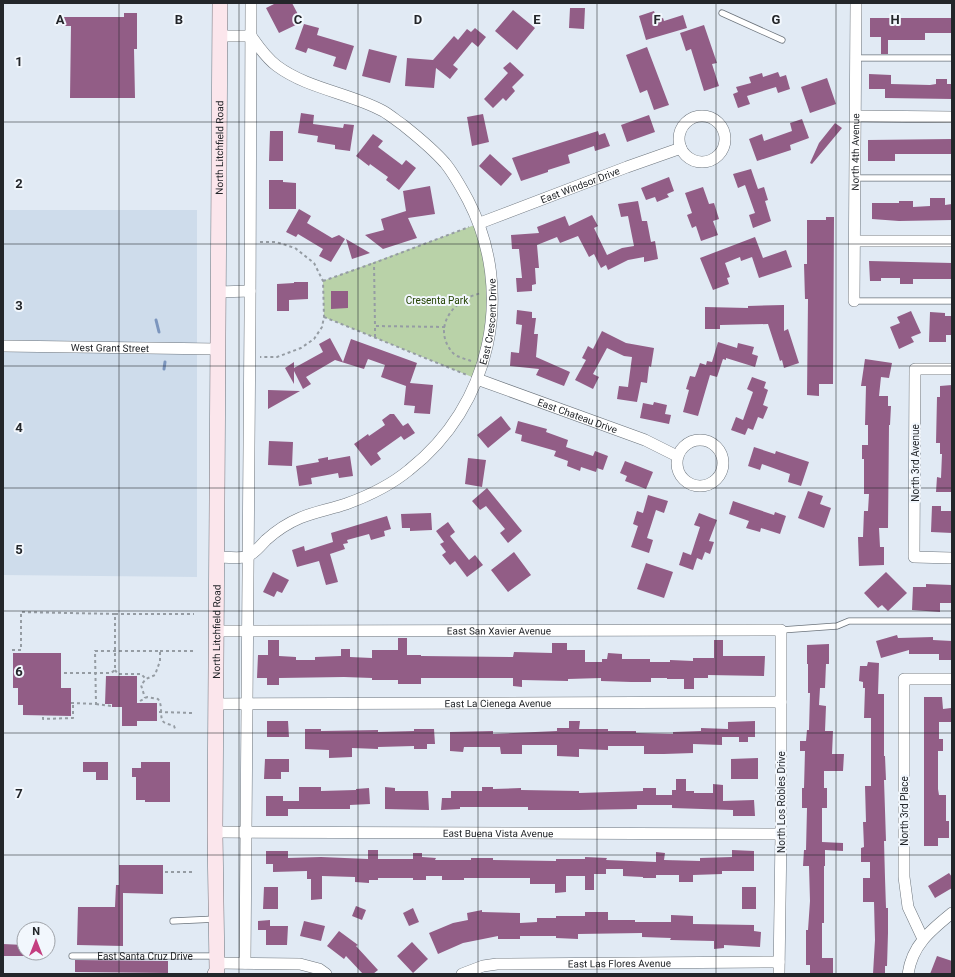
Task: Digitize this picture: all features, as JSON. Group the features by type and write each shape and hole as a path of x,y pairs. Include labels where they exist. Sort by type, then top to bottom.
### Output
{"main road":[{"name":"North Litchfield Road","path":"217,967 215,832 220,3"}],"street":[{"path":"244,963 250,358 251,3"},
{"name":"North 4th Avenue","path":"854,301 857,116 856,3"},
{"path":"220,36 251,36"},
{"name":"East Crescent Drive","path":"248,557 281,528 300,518 345,504 390,483 409,470 438,444 464,408 477,378 485,357 493,316 491,266 480,223 460,183 446,164 421,140 385,112 294,76 276,65 263,53 251,36"},
{"path":"857,116 952,117"},
{"path":"698,117 712,119 718,123 722,129 724,143 718,155 712,160 697,162 690,159 681,148 679,135 686,123 692,119 698,117"},
{"name":"East Windsor Drive","path":"480,223 681,148"},
{"path":"855,242 952,241"},
{"path":"218,292 250,291"},
{"name":"West Grant Street","path":"3,346 218,349"},
{"name":"North 3rd Avenue","path":"952,369 915,369 914,557 952,558"},
{"name":"East Chateau Drive","path":"477,378 645,440 677,456"},
{"path":"692,441 706,441 713,444 722,455 723,469 720,475 710,485 702,487 694,486 687,483 678,472 676,464 677,456 685,445 692,441"},
{"path":"216,557 248,557"},
{"name":"East San Xavier Avenue","path":"216,631 781,630"},
{"name":"North Los Robles Drive","path":"779,974 781,630"},
{"name":"North 3rd Place","path":"923,939 908,907 904,877 904,679 952,679"},
{"name":"East La Cienega Avenue","path":"216,704 781,702"},
{"name":"East Buena Vista Avenue","path":"215,832 781,834"},
{"path":"908,974 914,953 923,939 952,913"},
{"name":"East Las Flores Avenue","path":"462,974 483,966 510,963 779,962"},
{"name":"East Santa Cruz Drive","path":"217,967 244,963 300,964 319,969 326,974"}],"lane":[{"path":"722,13 782,40"},
{"path":"856,58 952,58"},
{"path":"856,178 952,178"},
{"path":"854,301 952,301"},
{"path":"781,630 838,626 849,621 952,621"},
{"path":"173,921 216,919"},
{"name":"East Santa Cruz Drive","path":"72,956 217,967"}],"path":[{"path":"322,281 480,223"},
{"path":"250,242 276,242 295,248 314,263 322,281 324,317 322,327 314,339 301,348 277,357 250,358"},
{"path":"374,263 375,338"},
{"path":"482,366 453,353 445,340 444,327 448,315 456,304 476,294 493,291"},
{"path":"324,317 477,378"},
{"path":"375,326 444,327"},
{"path":"12,650 21,650 21,612 194,614"},
{"path":"115,614 115,670 118,674 141,674 146,679"},
{"path":"96,704 95,651 194,651"},
{"path":"145,698 141,685 146,679 155,675 160,661 160,651"},
{"path":"61,673 111,673 115,670"},
{"path":"140,701 147,697 158,699 161,703 161,719 174,726 176,731"},
{"path":"43,717 43,719 73,718 72,703 111,706"},
{"path":"160,712 193,713"},
{"path":"165,872 192,872"}],"shaded area":[{"path":"3,210 197,210 197,577 3,575"}],"green space":[{"name":"Cresenta Park","path":"480,223 493,291 477,379 324,317 323,281"}],"building":[{"path":"276,3 292,3 302,22 279,33 266,8"},
{"path":"570,8 585,8 584,29 569,28"},
{"path":"513,10 535,28 517,50 495,31"},
{"path":"654,11 657,20 663,18 664,21 683,15 687,28 646,40 639,16"},
{"path":"124,13 137,13 137,49 134,49 135,98 70,98 71,26 61,26 61,17 124,17"},
{"path":"870,18 952,18 952,33 925,33 925,40 888,40 888,54 881,54 881,37 870,37"},
{"path":"304,24 319,28 317,35 354,46 346,70 333,66 336,57 308,48 306,53 295,49"},
{"path":"704,25 717,63 712,64 719,86 704,91 691,49 686,51 680,33"},
{"path":"475,28 486,37 478,47 472,42 453,65 458,69 450,79 436,68 434,88 405,86 407,58 433,60 454,36 458,40 467,29 471,32"},
{"path":"647,47 669,105 654,110 647,90 640,93 626,55"},
{"path":"369,49 397,56 390,83 362,76"},
{"path":"510,62 524,75 512,87 515,91 506,101 503,98 493,108 484,99 508,73 503,68"},
{"path":"778,72 780,77 786,75 790,89 778,93 776,87 747,96 750,104 738,108 733,94 738,92 736,87 751,83 749,77 762,73 763,77"},
{"path":"869,74 891,75 891,84 930,85 936,84 936,79 947,79 947,84 952,84 952,99 885,98 885,89 869,89"},
{"path":"827,78 836,104 810,113 801,87"},
{"path":"301,113 314,115 313,124 343,128 344,124 354,125 350,151 335,149 335,145 317,142 318,136 298,133"},
{"path":"483,114 489,142 472,146 467,117"},
{"path":"649,115 655,132 627,142 621,125"},
{"path":"802,119 809,138 790,145 791,150 757,161 749,139 762,134 764,141 792,131 790,123"},
{"path":"835,123 842,128 812,164 810,163 819,143"},
{"path":"270,131 283,131 283,161 269,161"},
{"path":"598,131 599,135 605,133 610,146 595,151 594,146 568,155 570,163 521,181 512,158"},
{"path":"373,134 383,141 378,147 402,165 406,160 416,168 399,190 386,180 388,177 370,164 369,166 356,156"},
{"path":"952,139 952,154 895,154 895,161 868,161 868,140"},
{"path":"490,154 512,174 501,186 479,166"},
{"path":"751,169 758,189 764,187 768,200 765,201 771,221 753,228 749,215 755,213 745,185 738,188 733,174"},
{"path":"669,177 674,191 667,194 669,197 657,202 655,197 646,200 641,188"},
{"path":"269,180 283,180 283,182 296,183 296,209 269,209"},
{"path":"430,186 435,214 408,218 417,238 383,249 365,235 384,230 381,219 406,211 403,191"},
{"path":"703,187 709,204 714,203 719,219 713,221 718,235 701,241 696,226 692,228 687,215 692,213 685,193"},
{"path":"930,198 945,198 945,205 952,204 952,220 899,221 872,219 872,203 899,203 899,201 913,201 913,207 930,206"},
{"path":"638,201 642,221 647,221 651,242 655,241 658,259 644,262 644,257 628,260 608,270 606,265 601,268 594,254 589,257 578,236 560,243 557,237 537,245 539,268 535,268 536,284 532,285 532,291 517,292 516,278 522,278 519,249 512,249 511,235 539,233 537,227 565,216 569,226 592,215 598,226 594,228 607,255 622,248 634,246 628,216 621,217 618,204"},
{"path":"299,209 311,216 307,223 332,238 339,235 345,239 331,262 319,256 323,249 298,234 296,237 286,232"},
{"path":"826,217 834,217 833,384 819,384 819,396 807,395 808,299 805,299 804,264 807,264 807,220 826,220"},
{"path":"755,237 763,258 786,250 792,267 759,278 752,257 741,261 740,257 725,263 730,277 727,278 729,284 713,290 700,258"},
{"path":"346,239 370,253 352,259"},
{"path":"869,261 952,263 952,279 913,279 913,284 900,284 900,278 881,278 881,281 870,281"},
{"path":"308,282 308,299 289,300 289,311 277,311 277,284"},
{"path":"331,291 348,291 348,308 331,309"},
{"path":"784,305 784,331 788,329 799,363 784,368 782,360 780,361 768,324 720,325 720,329 705,329 705,307 748,308 748,306"},
{"path":"517,310 532,312 532,318 536,318 534,334 538,334 536,357 570,372 564,386 536,375 539,369 510,366 511,352 519,353 522,325 516,324"},
{"path":"911,311 921,333 911,337 914,342 899,349 890,327 900,323 897,317"},
{"path":"930,312 945,313 945,316 952,316 952,335 946,335 946,342 929,342"},
{"path":"602,331 626,343 654,348 651,367 649,366 647,383 641,382 637,402 617,399 619,386 628,387 632,357 624,356 607,348 593,374 599,377 593,389 575,380 586,360 582,358 588,346 593,349"},
{"path":"330,338 343,362 351,339 417,363 410,383 433,385 430,414 414,413 415,406 404,405 406,386 381,377 385,365 368,359 364,369 335,360 306,377 311,384 303,389 294,371 294,384 285,368 294,362 294,368 323,352 319,344"},
{"path":"718,342 737,348 738,343 754,347 752,354 758,356 755,367 726,358 726,360 723,359 717,377 710,375 698,416 683,412 689,390 686,389 690,376 695,377 700,363 706,365 707,361 712,362"},
{"path":"865,359 892,363 889,378 881,377 879,396 888,396 888,406 891,406 889,425 888,528 879,528 880,547 884,547 884,565 859,566 858,537 863,537 864,511 868,511 869,494 864,494 864,459 862,459 862,445 868,445 868,425 865,425 866,386 861,386"},
{"path":"752,377 766,382 764,388 768,390 763,405 768,407 763,419 758,417 753,430 748,428 745,435 731,430 736,417 743,420 753,392 747,389"},
{"path":"952,385 952,492 936,492 937,477 941,478 942,454 940,454 940,443 936,443 937,397 940,397 940,386"},
{"path":"268,390 300,391 268,409"},
{"path":"654,402 667,405 665,414 671,415 669,424 640,418 643,403 653,405"},
{"path":"390,414 394,414 403,426 408,423 415,433 404,440 401,436 377,453 381,459 371,466 354,444 368,434 369,436 385,425 382,420"},
{"path":"501,416 511,429 488,448 477,435"},
{"path":"518,421 547,429 546,432 568,440 566,447 593,456 595,451 608,456 603,470 597,468 596,472 581,467 580,471 567,466 568,461 554,456 556,451 521,441 522,435 515,433"},
{"path":"269,441 293,442 292,466 268,465"},
{"path":"754,447 775,454 776,451 809,462 801,486 788,482 790,474 762,464 760,470 748,466"},
{"path":"350,456 353,476 339,478 338,473 311,478 312,484 299,486 296,466 319,462 318,459 328,457 328,460"},
{"path":"468,458 486,460 482,487 465,484"},
{"path":"625,461 653,472 646,489 625,481 627,476 620,473"},
{"path":"487,488 522,531 508,543 500,533 505,529 486,506 480,510 472,501"},
{"path":"808,491 823,496 820,504 831,508 824,528 798,518"},
{"path":"648,495 668,501 664,513 656,510 647,538 653,540 649,553 631,547 638,526 633,524 637,511 643,513"},
{"path":"733,501 774,515 775,512 786,516 780,534 761,528 760,532 746,528 749,521 729,514"},
{"path":"932,506 941,506 941,511 952,511 952,533 931,532"},
{"path":"431,513 432,530 410,531 410,528 402,528 401,514"},
{"path":"699,513 717,520 709,541 714,542 710,554 705,552 702,560 697,558 693,570 679,565 683,552 691,555 700,527 694,525"},
{"path":"387,516 391,529 384,531 385,536 371,540 369,534 347,540 348,543 343,544 345,549 330,554 338,582 326,585 319,561 297,567 292,550 304,546 305,551 333,542 331,533"},
{"path":"448,522 455,532 450,536 469,560 475,555 483,565 467,577 455,561 450,565 442,555 446,552 440,544 444,542 436,531"},
{"path":"514,552 531,575 508,592 491,570"},
{"path":"646,563 673,572 664,598 637,589"},
{"path":"273,572 289,580 282,593 277,591 274,597 263,592"},
{"path":"886,572 907,593 888,611 882,605 878,608 864,593"},
{"path":"926,584 952,585 952,603 940,603 940,612 912,610 913,587 926,587"},
{"path":"897,635 898,638 933,637 933,640 952,641 952,660 939,660 939,654 909,654 909,650 881,658 876,641"},
{"path":"398,638 407,638 407,655 421,656 513,657 514,652 552,653 552,643 567,643 567,650 585,650 585,662 602,662 602,659 607,659 608,653 622,654 622,659 650,659 650,662 670,662 670,660 693,661 693,658 714,658 714,640 723,640 723,656 765,656 764,676 708,675 708,678 694,678 694,689 684,689 684,679 667,678 651,678 651,682 601,681 601,678 568,679 568,681 522,680 522,687 513,686 513,678 421,678 421,684 398,684 398,680 372,680 372,678 279,678 279,685 267,685 267,678 257,678 258,655 268,655 268,640 279,640 279,656 296,657 296,660 315,660 315,657 341,656 341,649 350,649 350,657 372,658 372,650 398,650"},
{"path":"829,644 829,664 826,664 825,688 820,688 819,705 826,706 825,731 833,731 832,754 844,754 843,771 824,771 824,788 827,788 827,808 822,808 822,842 843,843 843,851 825,850 822,958 833,958 833,974 810,974 810,965 806,965 806,930 808,930 810,901 809,866 803,866 804,850 806,850 807,808 802,808 805,751 800,751 800,741 806,741 807,730 809,730 810,693 808,693 807,645"},
{"path":"13,653 61,653 61,688 71,688 71,716 23,715 23,705 18,705 18,688 13,688"},
{"path":"868,662 879,663 878,694 884,694 886,841 884,841 886,908 888,908 887,966 885,966 885,974 873,974 875,940 874,902 863,902 863,878 870,878 870,862 861,862 861,848 864,847 863,822 866,822 865,786 871,786 871,718 864,718 865,688 863,688 863,682 859,681 860,666 867,666"},
{"path":"106,676 137,676 137,703 157,703 157,721 137,721 137,726 122,726 122,707 112,707 112,704 105,704"},
{"path":"924,697 942,697 943,709 951,708 951,722 939,722 939,739 943,739 943,751 938,751 938,789 939,795 946,795 946,821 949,821 949,838 938,838 938,846 924,846"},
{"path":"267,721 288,721 289,737 267,737"},
{"path":"569,721 580,721 579,729 608,729 608,731 636,731 636,733 673,734 673,732 701,731 701,728 728,729 728,722 755,721 755,737 748,737 748,742 739,742 739,737 722,737 722,745 693,744 693,753 644,754 644,746 608,746 608,750 579,749 579,757 557,756 557,745 522,745 522,754 501,754 500,747 464,747 463,752 450,751 450,732 493,731 493,734 557,731 557,728 569,728"},
{"path":"305,729 321,729 321,731 378,730 378,732 434,729 435,744 427,744 427,749 414,749 414,746 378,747 378,749 352,748 352,757 329,758 329,750 305,749"},
{"path":"758,758 758,779 731,779 731,759"},
{"path":"265,759 289,759 289,772 281,772 281,779 264,779"},
{"path":"83,762 108,762 108,780 96,780 96,772 83,772"},
{"path":"141,762 170,762 170,802 145,802 145,800 136,800 136,777 132,777 132,768 141,768"},
{"path":"676,779 686,779 686,791 694,791 694,793 713,793 713,784 723,785 723,801 754,800 755,816 733,816 733,810 672,808 672,805 637,805 637,809 528,810 528,807 460,807 460,809 441,810 442,798 451,798 451,791 482,791 482,787 493,787 493,789 521,788 521,790 579,791 579,793 643,791 643,788 656,788 656,795 672,795 672,790 676,790"},
{"path":"299,787 321,787 321,791 369,788 370,804 350,805 350,809 288,809 288,816 266,816 266,796 283,796 283,801 299,801"},
{"path":"385,787 395,788 395,791 428,791 429,810 385,809"},
{"path":"368,850 378,850 378,859 413,859 413,853 422,853 422,857 436,858 435,860 471,860 471,858 493,858 493,860 556,861 556,859 585,859 585,857 607,858 606,860 656,862 656,852 665,853 664,860 700,861 700,858 732,857 732,850 754,851 754,871 722,871 722,874 693,875 693,882 679,882 679,875 656,875 656,878 643,878 623,876 623,869 606,869 606,874 594,874 594,890 585,890 585,876 566,876 566,892 555,893 555,884 530,884 530,878 464,878 464,880 442,880 442,876 426,876 426,880 413,880 413,878 378,878 378,880 369,880 369,883 355,882 355,877 322,876 322,899 311,900 311,879 307,879 307,871 273,872 273,864 266,864 266,851 288,851 288,858 321,857 368,859"},
{"path":"119,865 163,865 163,894 123,893 123,946 77,945 78,907 115,907 116,885 119,885"},
{"path":"949,873 952,877 952,888 935,898 928,886"},
{"path":"264,887 278,887 278,909 263,909"},
{"path":"742,887 756,887 756,909 742,909"},
{"path":"356,906 366,910 362,920 352,916"},
{"path":"413,908 419,922 409,926 403,913"},
{"path":"482,910 482,912 520,913 520,923 537,922 537,918 556,918 556,916 585,916 585,912 608,912 608,920 635,920 635,922 671,922 671,915 693,916 693,924 754,925 754,931 761,932 760,947 724,945 724,948 714,949 714,941 670,940 671,938 642,937 642,933 578,934 578,939 556,938 556,936 520,936 520,939 498,939 498,936 463,943 438,954 429,933 453,923 468,920 467,913"},
{"path":"270,920 270,926 288,926 287,945 266,945 266,930 258,930 258,921"},
{"path":"304,921 325,926 321,941 300,936"},
{"path":"339,931 358,945 356,946 378,970 373,974 363,974 346,956 344,959 327,946"},
{"path":"412,942 428,959 413,973 397,956"},
{"path":"3,944 16,945 16,956 3,956"},
{"path":"937,956 952,961 952,974 930,974"},
{"path":"75,960 168,961 168,973 75,972"}],"waterway":[{"path":"156,320 159,332"},
{"path":"164,369 165,362"}]}
